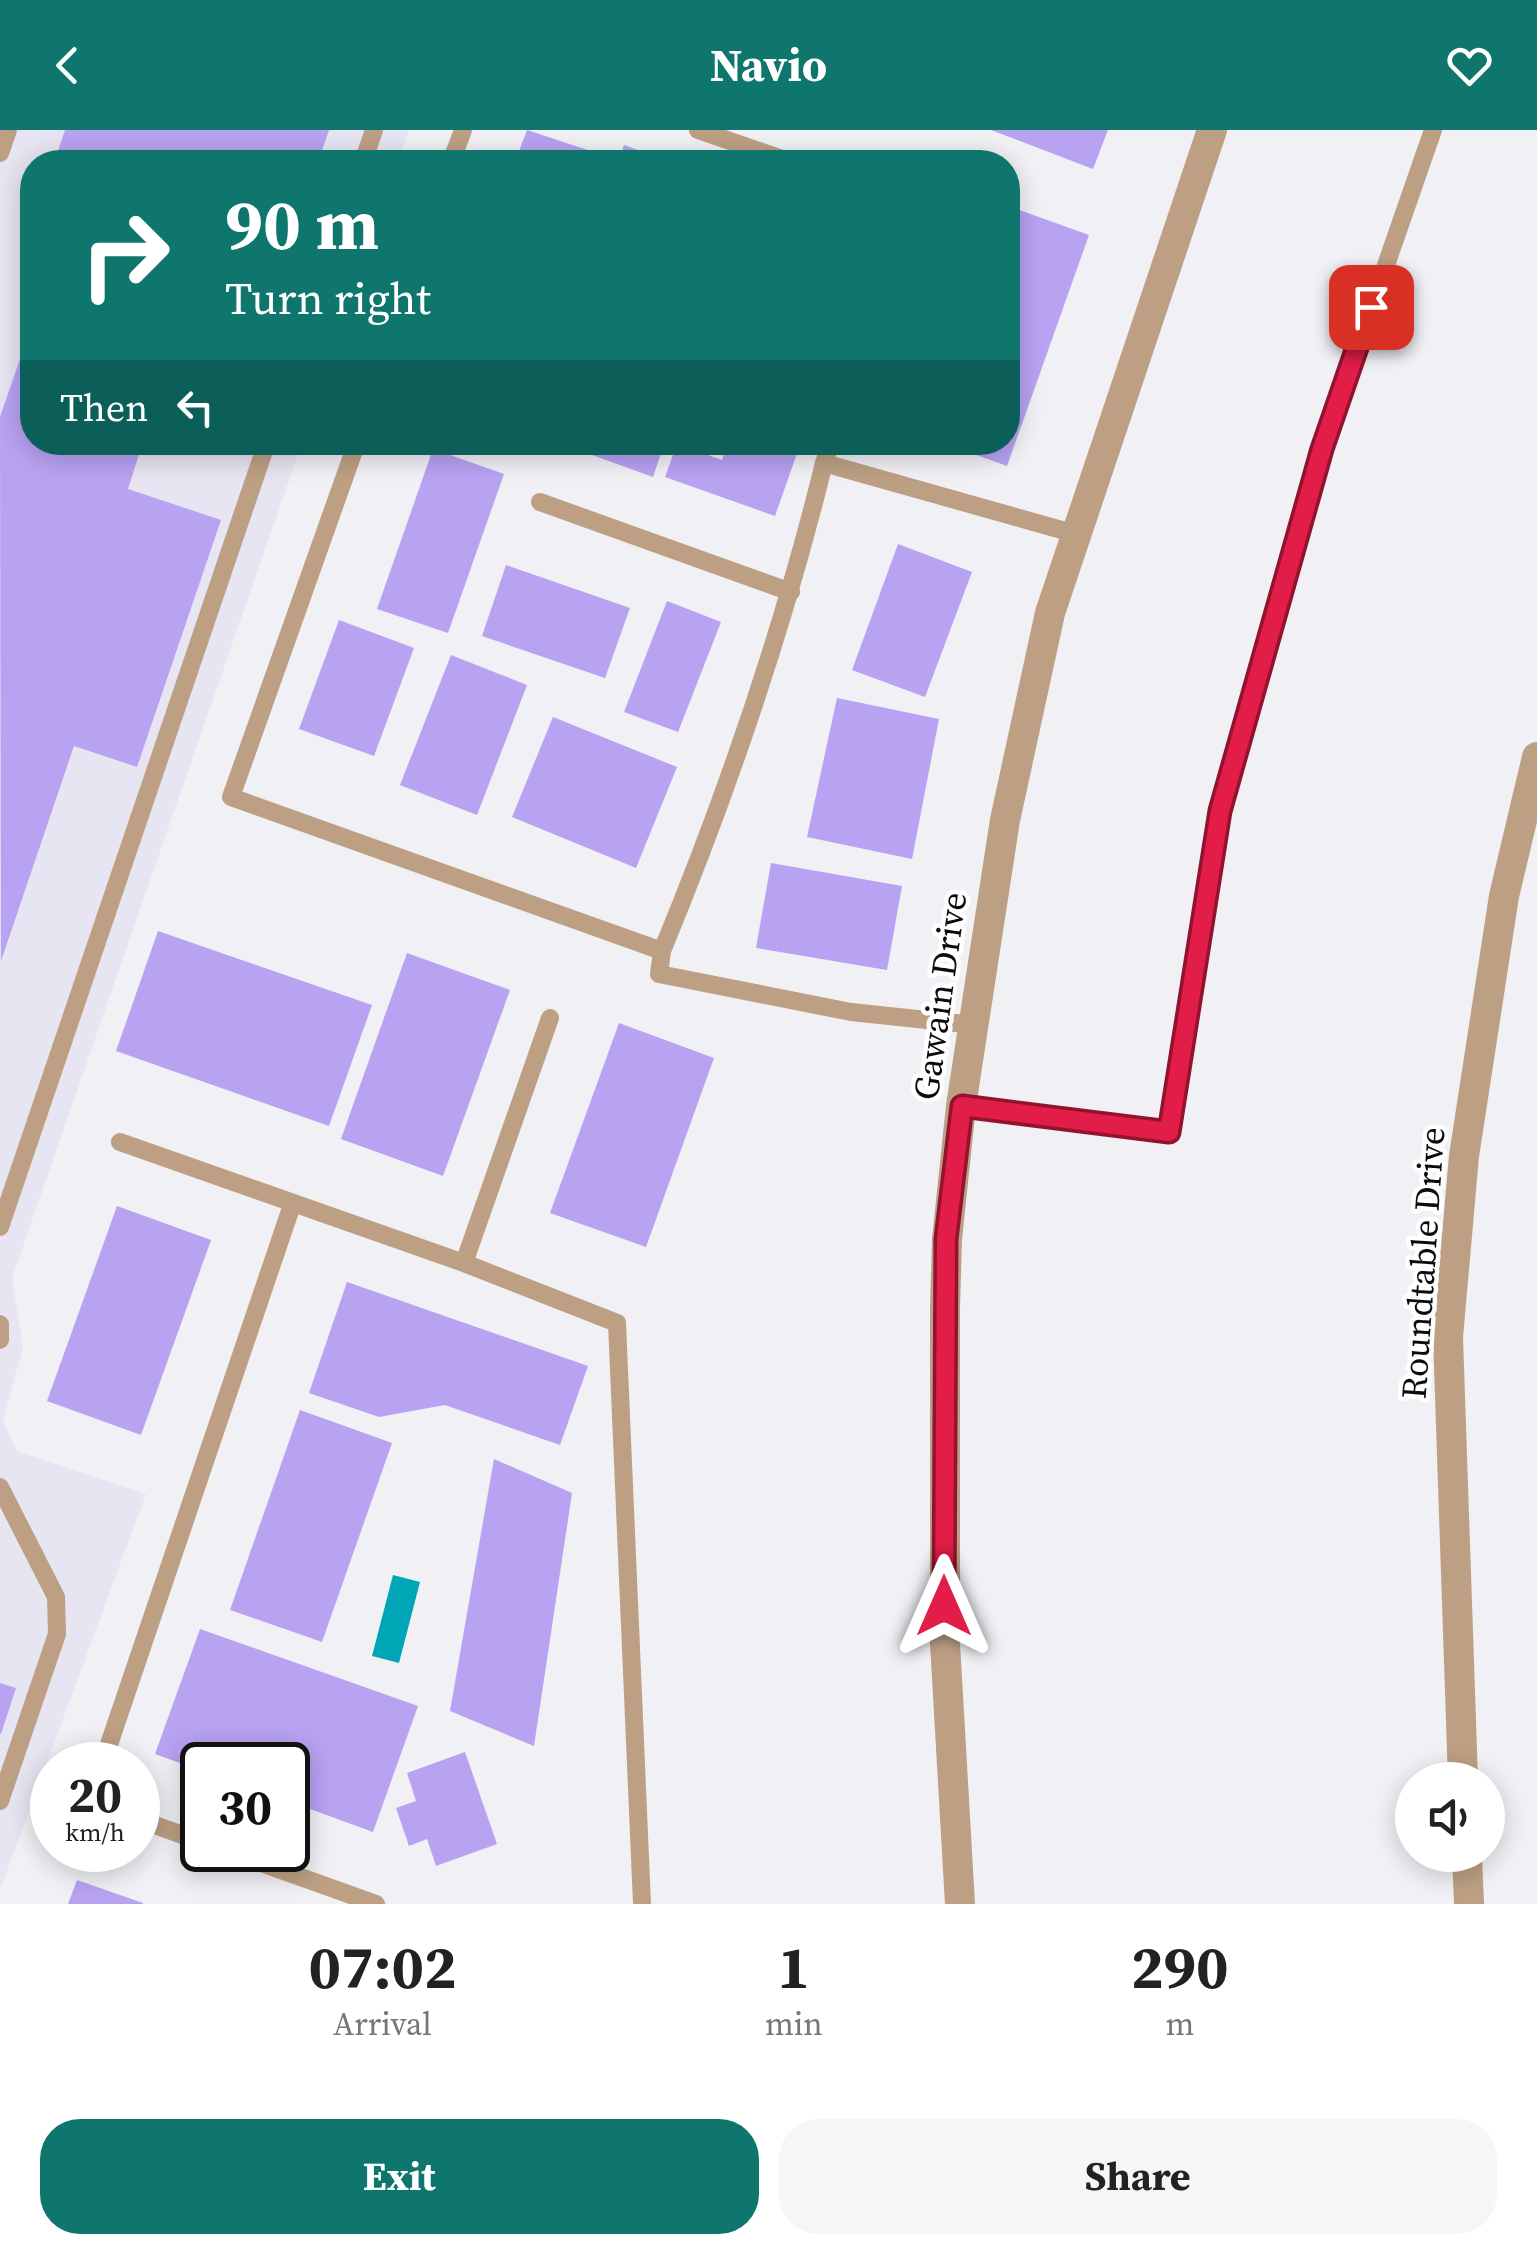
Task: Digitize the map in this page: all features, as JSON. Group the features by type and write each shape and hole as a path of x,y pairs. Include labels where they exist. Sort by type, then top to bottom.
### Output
{"street":[{"name":"Gawain Drive","path":"960,1904 944,1643 946,1239 962,1106 1005,820 1050,613 1212,130"},
{"name":"Roundtable Drive","path":"1462,1762 1448,1338 1464,1156 1504,896 1537,757"},
{"path":"1468,1872 1470,1904"}],"lane":[{"path":"0,153 8,130"},
{"path":"698,130 756,150"},
{"path":"962,1106 1169,1132 1220,811 1322,449 1434,130"},
{"path":"0,1227 263,455"},
{"path":"352,455 231,796 662,950"},
{"path":"827,455 791,592 722,805 662,950 659,974 852,1012 974,1025"},
{"path":"824,463 1076,534"},
{"path":"540,502 791,592"},
{"path":"464,1263 550,1018"},
{"path":"120,1142 464,1263 617,1323 642,1904"},
{"path":"110,1742 292,1205"},
{"path":"0,1324 0,1340"},
{"path":"0,1487 56,1597 56,1634 0,1801"},
{"path":"287,1872 376,1904"}],"shaded area":[{"path":"0,130 409,130 402,150 20,150 20,455 298,455 12,1278 23,1347 3,1421 17,1451 146,1494 55,1742 30,1742 30,1809 0,1890"}],"water":[{"path":"393,1575 420,1582 399,1663 372,1656"}],"building":[{"path":"65,130 329,130 322,150 58,150"},
{"path":"527,130 588,150 520,150"},
{"path":"991,130 1108,130 1093,169"},
{"path":"1020,210 1089,235 1020,429"},
{"path":"20,359 20,455 139,455 128,489 221,520 137,767 74,746 1,961 0,417"},
{"path":"431,455 450,455 504,474 448,633 377,609"},
{"path":"592,455 661,455 653,477"},
{"path":"673,455 708,455 722,460 724,455 796,455 775,516 665,477"},
{"path":"976,455 1011,455 1007,466"},
{"path":"898,544 972,572 925,697 852,670"},
{"path":"506,565 630,608 605,678 482,636"},
{"path":"667,601 721,622 678,732 624,712"},
{"path":"339,620 414,648 374,756 299,729"},
{"path":"451,655 527,685 477,815 400,785"},
{"path":"837,698 939,719 912,859 807,837"},
{"path":"553,717 677,767 636,868 512,817"},
{"path":"771,863 902,886 887,970 756,948"},
{"path":"158,931 372,1005 329,1126 116,1051"},
{"path":"407,953 510,990 443,1176 341,1139"},
{"path":"619,1023 714,1058 646,1247 550,1213"},
{"path":"117,1206 211,1240 141,1435 47,1401"},
{"path":"347,1282 588,1366 560,1445 445,1405 379,1417 309,1393"},
{"path":"300,1410 392,1443 322,1642 230,1610"},
{"path":"494,1459 572,1493 534,1746 450,1711"},
{"path":"200,1629 418,1706 373,1832 310,1809 310,1742 180,1742 180,1763 160,1756 159,1742"},
{"path":"0,1683 16,1688 1,1734 0,1734"},
{"path":"465,1752 497,1844 436,1866 427,1839 409,1846 396,1808 416,1801 407,1773"},
{"path":"77,1880 143,1903 143,1904 68,1904"}],"route":[{"path":"944,1606 946,1239 962,1106 1169,1132 1220,811 1322,449 1371,307"}]}
